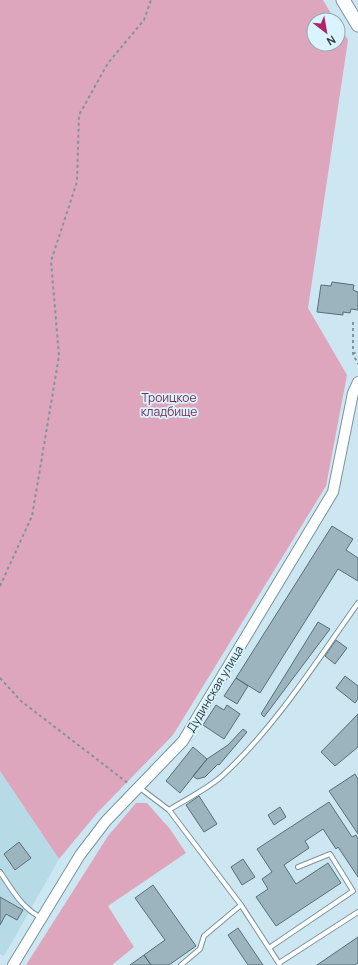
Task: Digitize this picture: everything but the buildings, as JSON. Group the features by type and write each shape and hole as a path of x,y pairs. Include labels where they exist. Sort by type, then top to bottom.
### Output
{"main road":[{"path":"344,0 358,25"}],"street":[{"name":"Дудинская улица","path":"14,965 80,855 106,821 140,788 183,741 333,492 353,394 358,382"}],"lane":[{"path":"169,810 222,776 260,735 280,712 358,603"},
{"path":"140,788 169,810 241,905 279,964 358,912"},
{"path":"269,948 354,891 330,854 298,868"},
{"path":"0,872 21,902 33,914 42,918"},
{"path":"183,964 200,949 204,936 241,905"}],"path":[{"path":"0,586 32,516 57,372 59,356 51,261 77,182 79,115 108,63 144,20 152,0"},
{"path":"353,322 353,354 358,364"},
{"path":"353,354 358,351"},
{"path":"0,678 21,701 126,784 140,788"}],"shaded area":[{"path":"0,771 59,859 4,956 0,954"}],"green space":[{"name":"Троицкое кладбище","path":"0,0 323,0 330,12 306,12 306,52 346,52 346,37 348,40 308,308 347,375 326,486 173,735 98,812 59,859 0,771"},
{"path":"136,803 147,803 170,829 186,853 108,906 134,947 112,965 26,965 108,836"}]}
